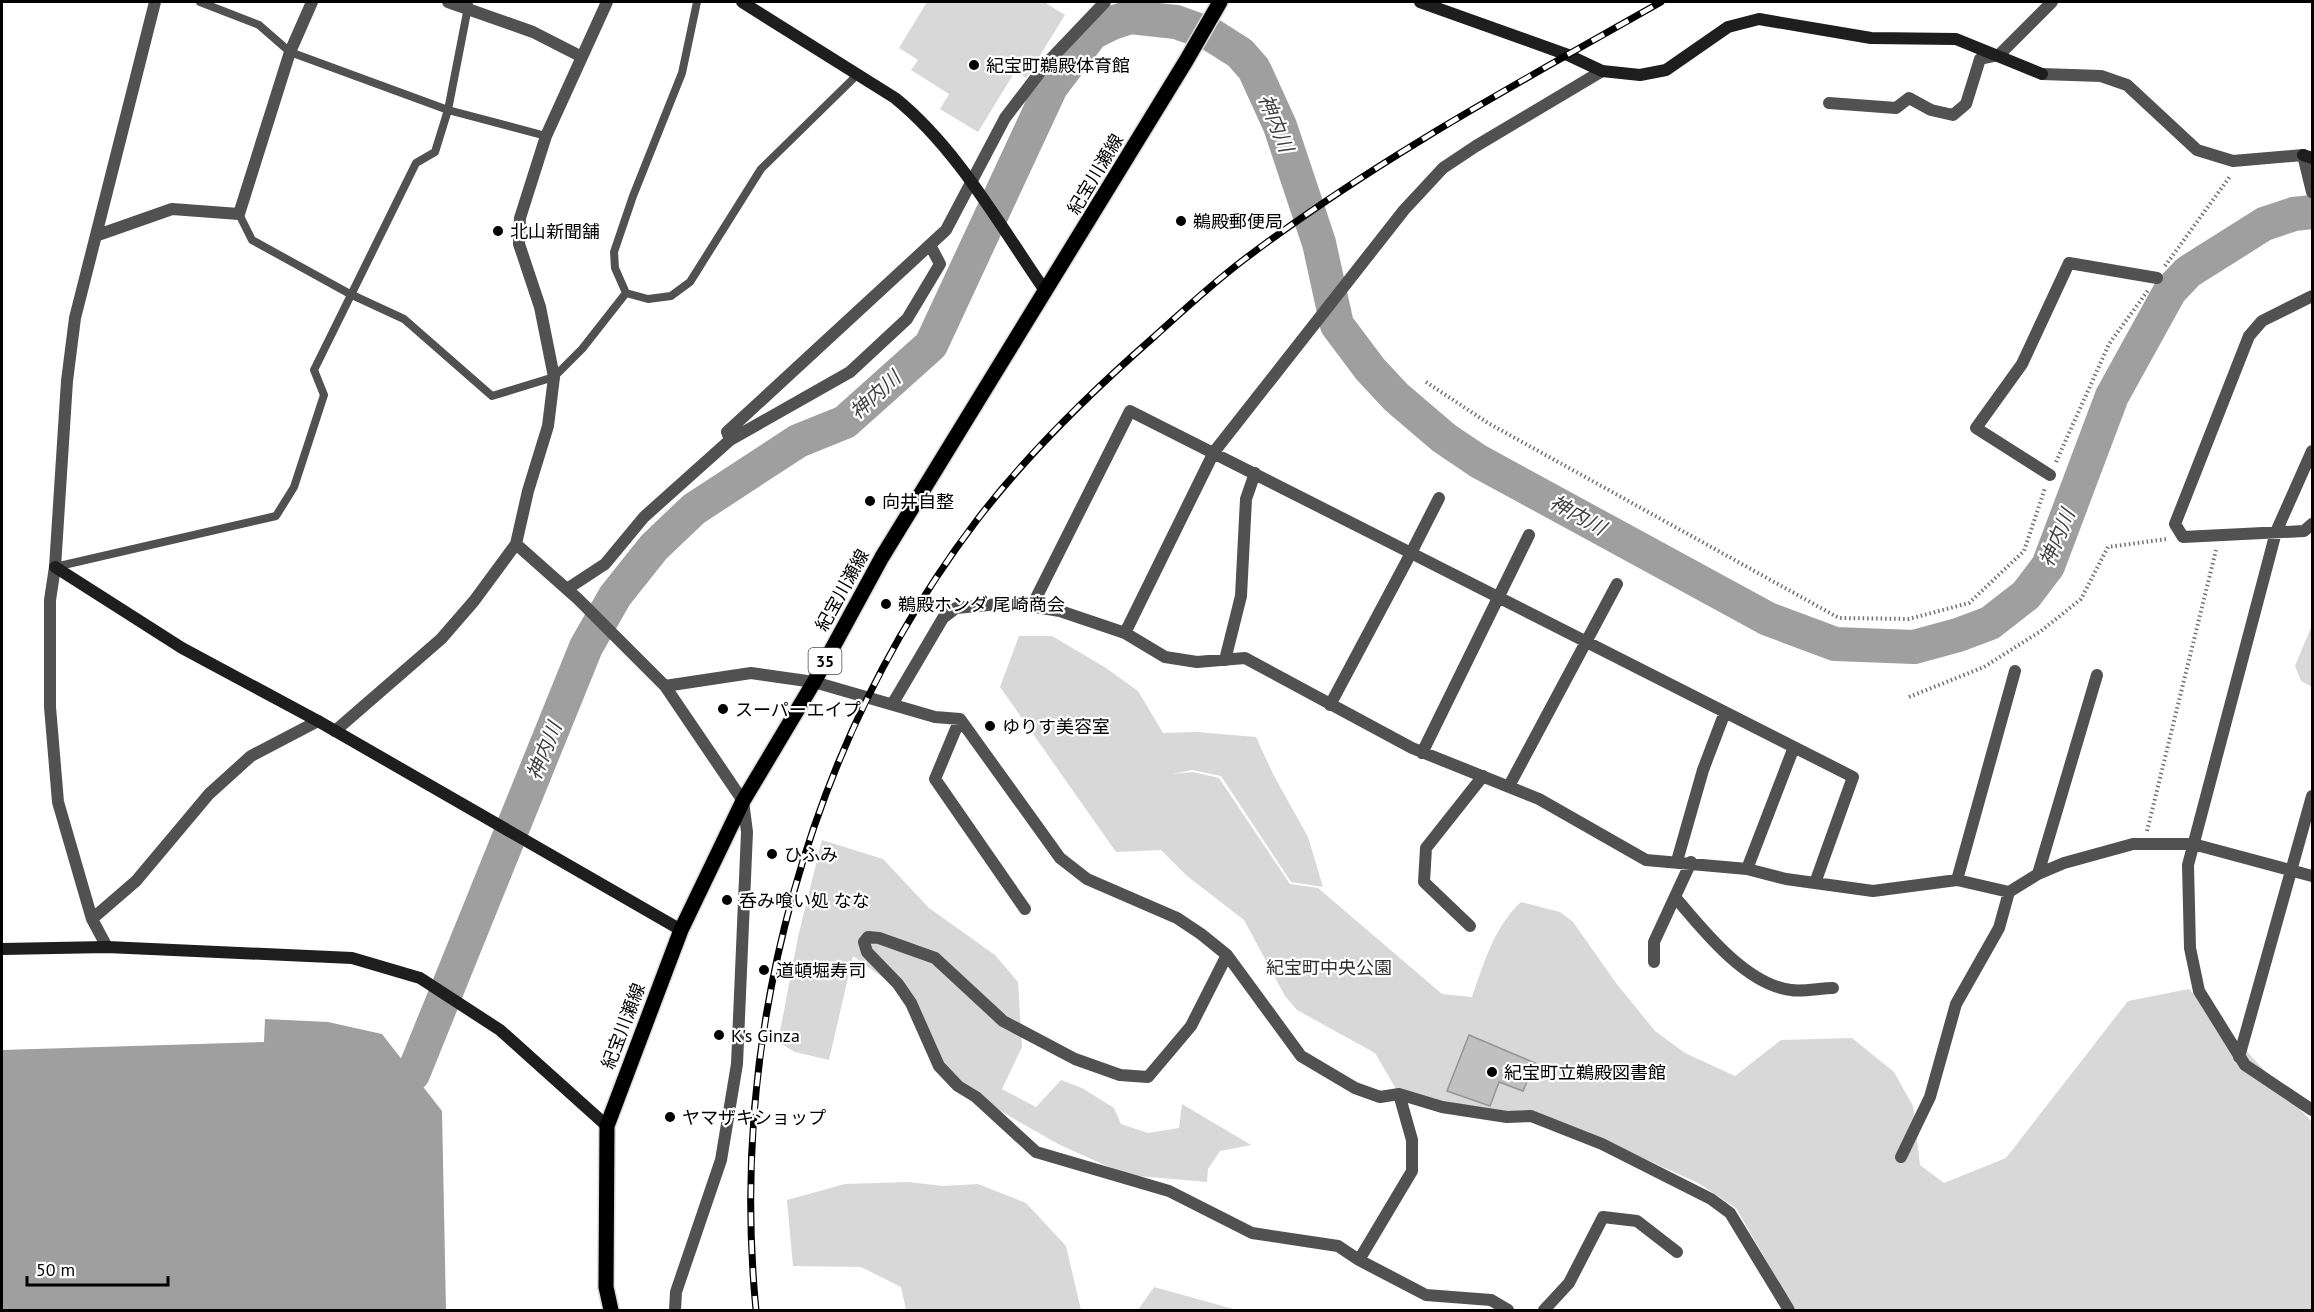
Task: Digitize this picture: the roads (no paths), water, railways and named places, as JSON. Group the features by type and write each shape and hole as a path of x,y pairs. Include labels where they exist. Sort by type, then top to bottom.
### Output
{"main road":[{"name":"紀宝川瀬線","path":"611,1311 606,1287 608,1126 681,930 743,801 814,682 882,556 1046,292 1220,2"}],"street":[{"path":"107,947 92,919 58,802 50,707 50,600 55,567 67,381 75,318 98,235 155,2"},
{"path":"98,235 172,209 239,214 290,52 312,2"},
{"path":"448,2 467,5 533,32 582,57"},
{"path":"335,731 441,639 474,601 516,544 528,491 548,426 554,377 540,307 519,244 520,218 546,136 607,2"},
{"path":"742,2 914,114 971,183 1046,292"},
{"path":"730,440 727,432 946,230 1005,118 1047,63 1104,2"},
{"path":"1420,2 1568,55 1602,71 1640,75 1666,70 1728,27 1758,19 1871,38 1956,39 1999,55 2042,75 2101,76 2127,85 2197,150 2233,161 2308,157 2309,178 2313,192"},
{"path":"1829,103 1896,108 1909,98 1931,110 1953,115 1966,104 1980,58 1999,55 2052,2"},
{"path":"1125,633 1214,452 1404,210 1443,168 1602,71"},
{"path":"567,590 605,564 644,517 730,440 850,372 907,319 940,264 930,245"},
{"path":"2050,475 1976,428 2022,364 2069,263 2157,278"},
{"path":"2313,296 2262,321 2249,336 2175,524 2183,537 2304,531 2313,524"},
{"path":"1032,606 1130,411 1853,777 1815,883"},
{"path":"2313,451 2276,531 2188,865 2190,948 2199,991 2245,1065 2313,1110"},
{"path":"1225,660 1241,596 1246,500 1255,473"},
{"path":"1330,705 1439,498"},
{"path":"1422,753 1529,535"},
{"path":"516,544 578,599 665,686 743,801 747,832 737,1064 721,1160 676,1292 675,1311"},
{"path":"55,567 182,648 318,721 681,930"},
{"path":"1509,786 1617,584"},
{"path":"894,703 943,618 956,608 1010,603 1032,606 1060,611 1125,633 1165,657 1197,662 1245,658 1422,753 1539,799 1646,860 1691,862 1747,869 1815,883 1873,891 1957,880 2009,892"},
{"path":"1957,880 2015,671"},
{"path":"665,686 751,673 814,682 894,703 935,717 960,719 1060,858 1087,879 1177,918 1227,955 1301,1056 1355,1088 1380,1097 1399,1094 1442,1107 1507,1117 1530,1116 1602,1144 1711,1199 1730,1213 1789,1311"},
{"path":"2038,874 2097,675"},
{"path":"1677,861 1703,770 1725,712"},
{"path":"960,719 935,779 1024,909"},
{"path":"92,919 136,881 209,794 251,756 318,721"},
{"path":"1747,869 1794,747"},
{"path":"1470,926 1424,882 1426,848 1483,776"},
{"path":"2239,1057 2313,796"},
{"path":"1901,1157 1930,1097 1956,1004 1999,928 2009,892 2038,874 2076,860 2133,844 2193,844 2313,876"},
{"path":"1654,962 1654,942 1691,862"},
{"path":"1675,897 1720,950 1759,978 1790,990 1833,988"},
{"path":"1227,955 1191,1026 1148,1077 1120,1075 1075,1059 1003,1021 935,958 879,938 868,937 864,942 867,952 898,984 911,1003 939,1066 958,1086 976,1097 1036,1152 1169,1191 1252,1233 1338,1246 1359,1260 1426,1295 1491,1300 1508,1311"},
{"path":"2,949 107,947 352,958 420,978 500,1030 608,1126"},
{"path":"1359,1260 1412,1171 1412,1140 1399,1094"},
{"path":"1544,1311 1569,1283 1603,1217 1637,1221 1677,1252"}],"lane":[{"path":"200,2 259,25 290,52 448,110 546,136"},
{"path":"626,293 615,268 614,252 633,196 682,74 697,2"},
{"path":"55,567 276,516 294,487 324,395 314,370 416,163 435,152 448,110 467,5"},
{"path":"626,293 648,299 671,296 690,282 761,169 857,75"},
{"path":"239,214 252,240 350,294 404,319 492,396 554,377 582,349 626,293"}],"waterway":[{"name":"神内川","path":"413,1074 586,647 615,596 654,547 694,509 798,441 845,422 931,345 1051,87 1092,33 1112,23 1130,17 1176,22 1210,34 1240,53 1254,69 1280,126 1319,243 1337,325 1370,369 1396,397 1444,438 1478,461 1768,619 1835,644 1914,647 1958,635 1990,623 2026,595 2048,566 2112,396 2170,291 2188,272 2264,224 2294,214 2312,212"}],"railway":[{"path":"756,1310 751,1206 755,1101 770,997 793,895 826,795 867,699 918,607 977,520 1018,470 1084,401 1200,296 1246,258 1346,187 1502,92 1661,2"}],"place":[{"name":"紀宝町鵜殿体育館","path":"974,65"},
{"name":"鵜殿郵便局","path":"1181,221"},
{"name":"北山新聞舗","path":"498,231"},
{"name":"向井自整","path":"870,501"},
{"name":"鵜殿ホンダ 尾崎商会","path":"886,604"},
{"name":"スーパーエイプ","path":"723,709"},
{"name":"ゆりす美容室","path":"990,726"},
{"name":"ひふみ","path":"772,854"},
{"name":"呑み喰い処 なな","path":"727,900"},
{"name":"道頓堀寿司","path":"764,970"},
{"name":"K's Ginza","path":"719,1035"},
{"name":"紀宝町立鵜殿図書館","path":"1492,1072"},
{"name":"ヤマザキショップ","path":"670,1117"}],"park label":[{"name":"紀宝町中央公園","path":"1329,967"}]}
